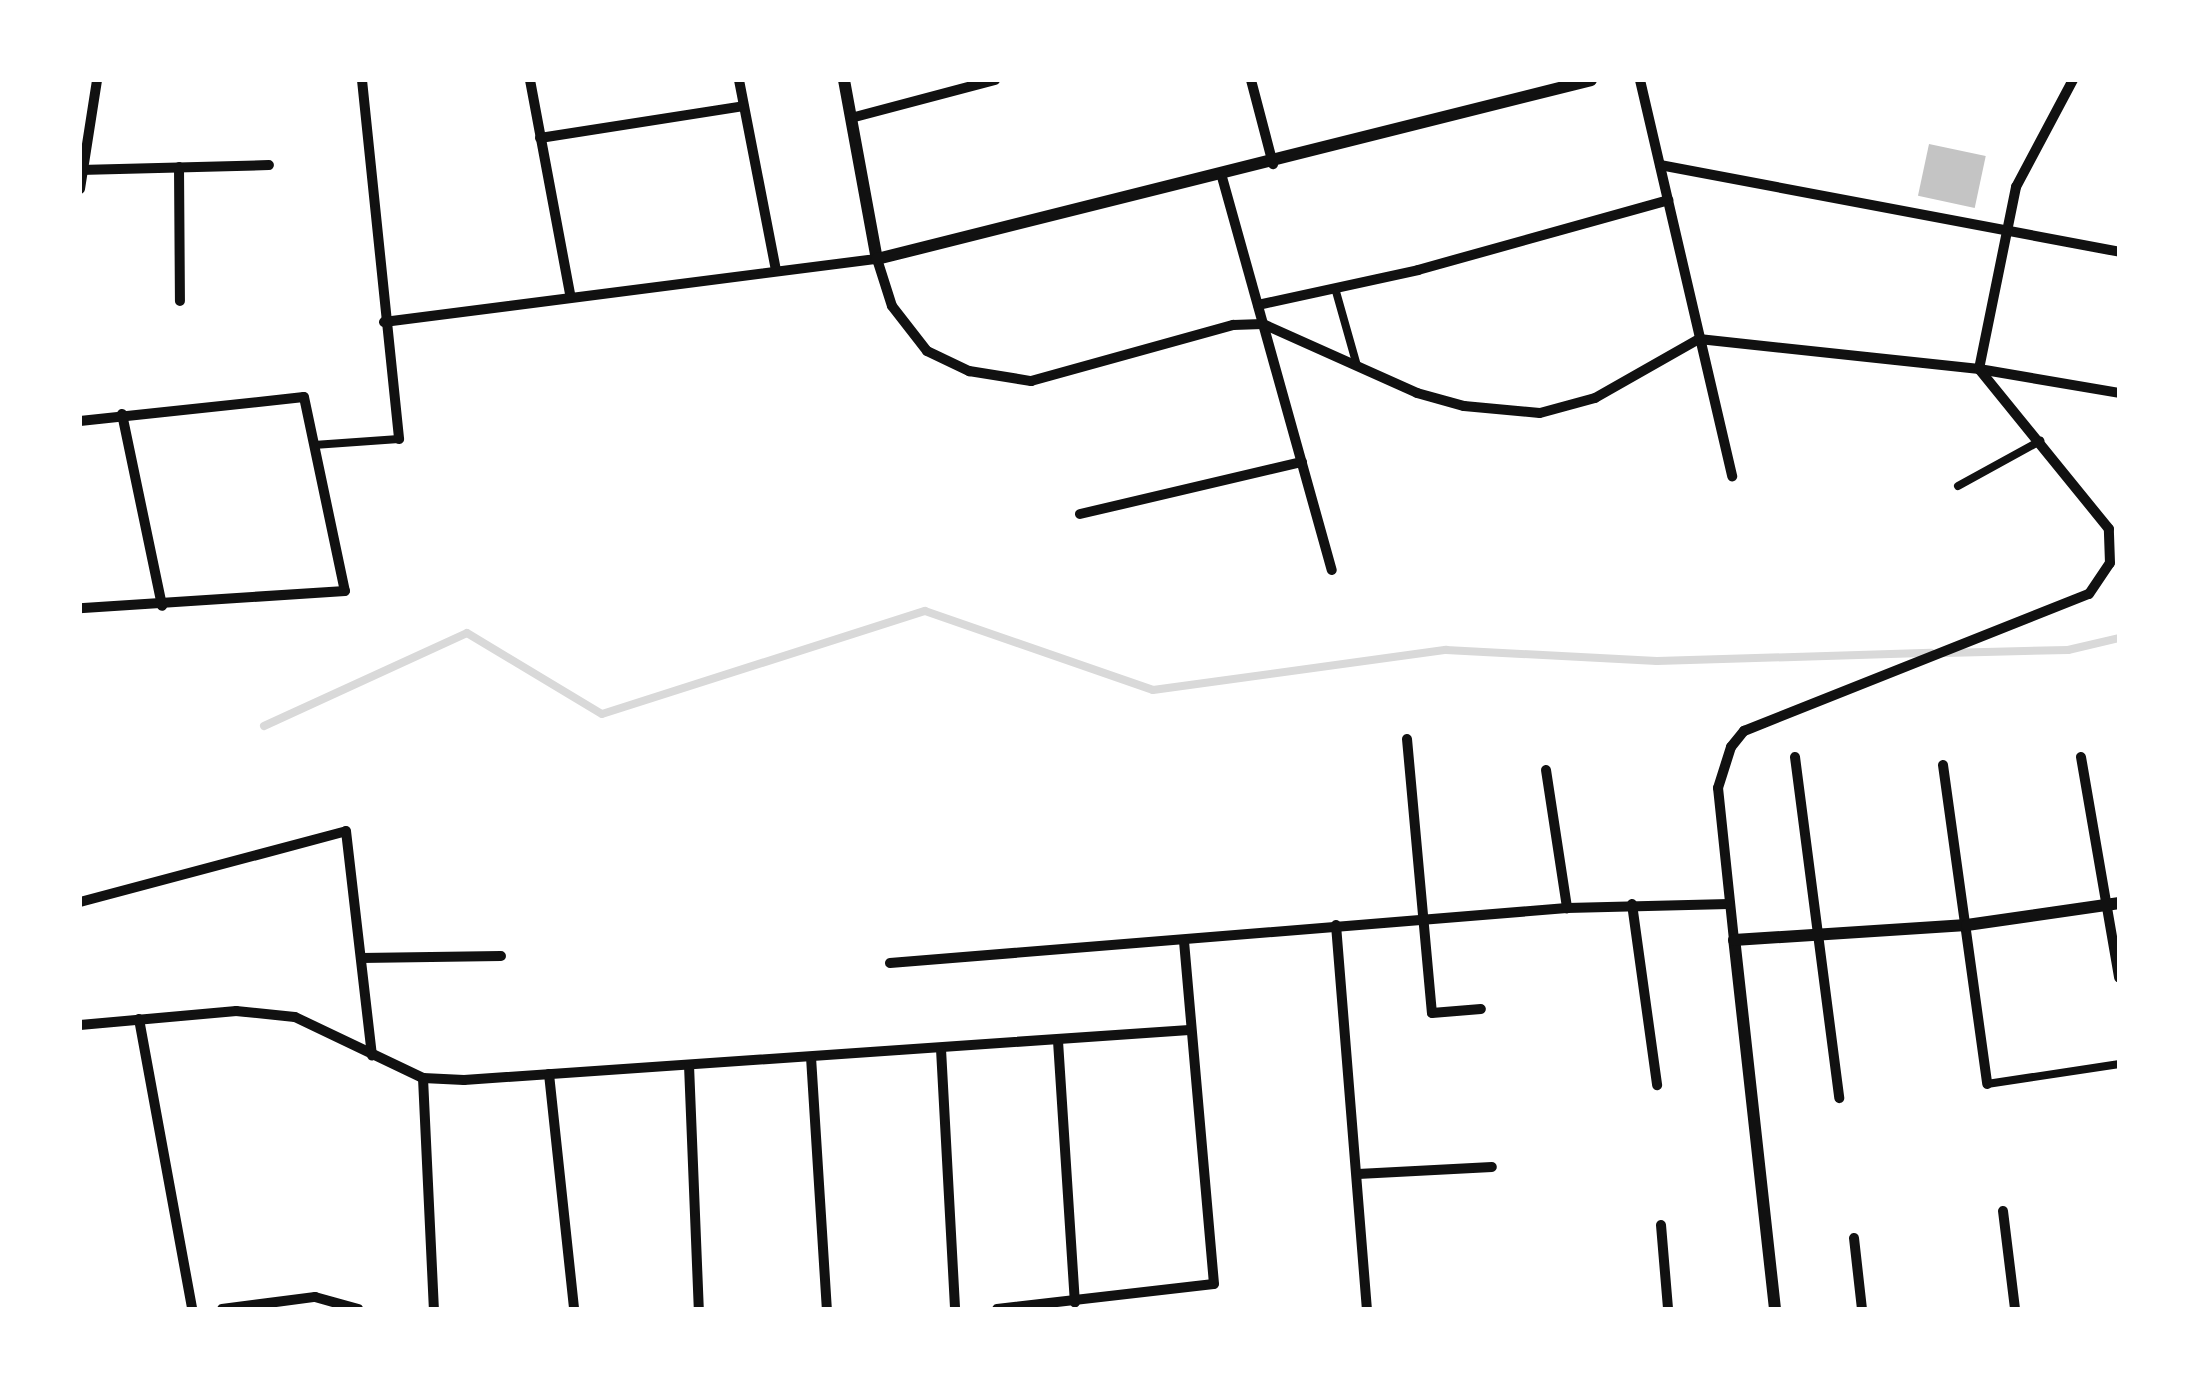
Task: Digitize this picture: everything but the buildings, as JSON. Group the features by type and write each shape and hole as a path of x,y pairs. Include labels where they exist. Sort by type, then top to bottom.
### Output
{"street":[{"path":"80,189 96,80"},
{"path":"314,445 398,440 362,80"},
{"path":"530,80 570,294"},
{"path":"739,80 776,270"},
{"path":"844,80 877,258 892,306 927,351 984,373 1031,381 1232,325 1263,324 1356,366 1464,406 1540,413 1627,384 1699,338 1980,368 2119,393"},
{"path":"851,118 995,80"},
{"path":"1251,80 1273,164"},
{"path":"384,322 570,294 877,258 1273,164 1591,80"},
{"path":"1640,80 1732,476"},
{"path":"1775,1309 1718,788 1731,748 1760,724 2089,594 2110,564 2109,530 1980,368 2016,187 2072,80"},
{"path":"540,138 744,106"},
{"path":"83,170 269,164"},
{"path":"1660,166 2119,252"},
{"path":"179,167 180,301"},
{"path":"1222,176 1332,570"},
{"path":"1258,305 1668,200"},
{"path":"1335,288 1356,366"},
{"path":"80,422 122,414 304,397 344,592 80,608"},
{"path":"122,414 162,606"},
{"path":"1958,486 2040,441"},
{"path":"1080,514 1302,462"},
{"path":"1407,740 1420,920 1432,1014 1481,1009"},
{"path":"1794,757 1840,1098"},
{"path":"2081,757 2114,903 2119,978"},
{"path":"1942,765 1967,924 1986,1084 2119,1064"},
{"path":"1546,770 1567,908"},
{"path":"80,902 346,831 372,1056"},
{"path":"1734,940 1820,938 1967,924 2114,903"},
{"path":"1632,904 1656,1085"},
{"path":"890,963 1567,908 1729,904"},
{"path":"1336,926 1367,1309"},
{"path":"997,1309 1214,1284 1184,940"},
{"path":"361,958 501,956"},
{"path":"80,1024 236,1011 294,1017 335,1032 372,1056 423,1078 550,1074 1190,1030"},
{"path":"138,1018 192,1309"},
{"path":"1058,1041 1076,1302"},
{"path":"941,1049 955,1309"},
{"path":"811,1057 826,1309"},
{"path":"689,1065 699,1309"},
{"path":"550,1074 574,1309"},
{"path":"423,1078 434,1309"},
{"path":"1358,1174 1492,1167"},
{"path":"2003,1210 2016,1309"},
{"path":"1661,1224 1668,1309"},
{"path":"1854,1238 1862,1309"},
{"path":"222,1309 316,1298 358,1309"}],"waterway":[{"path":"264,726 467,633 602,714 925,611 1153,690 1446,650 1657,661 1931,653"},
{"path":"1945,653 2068,650 2119,638"}]}
